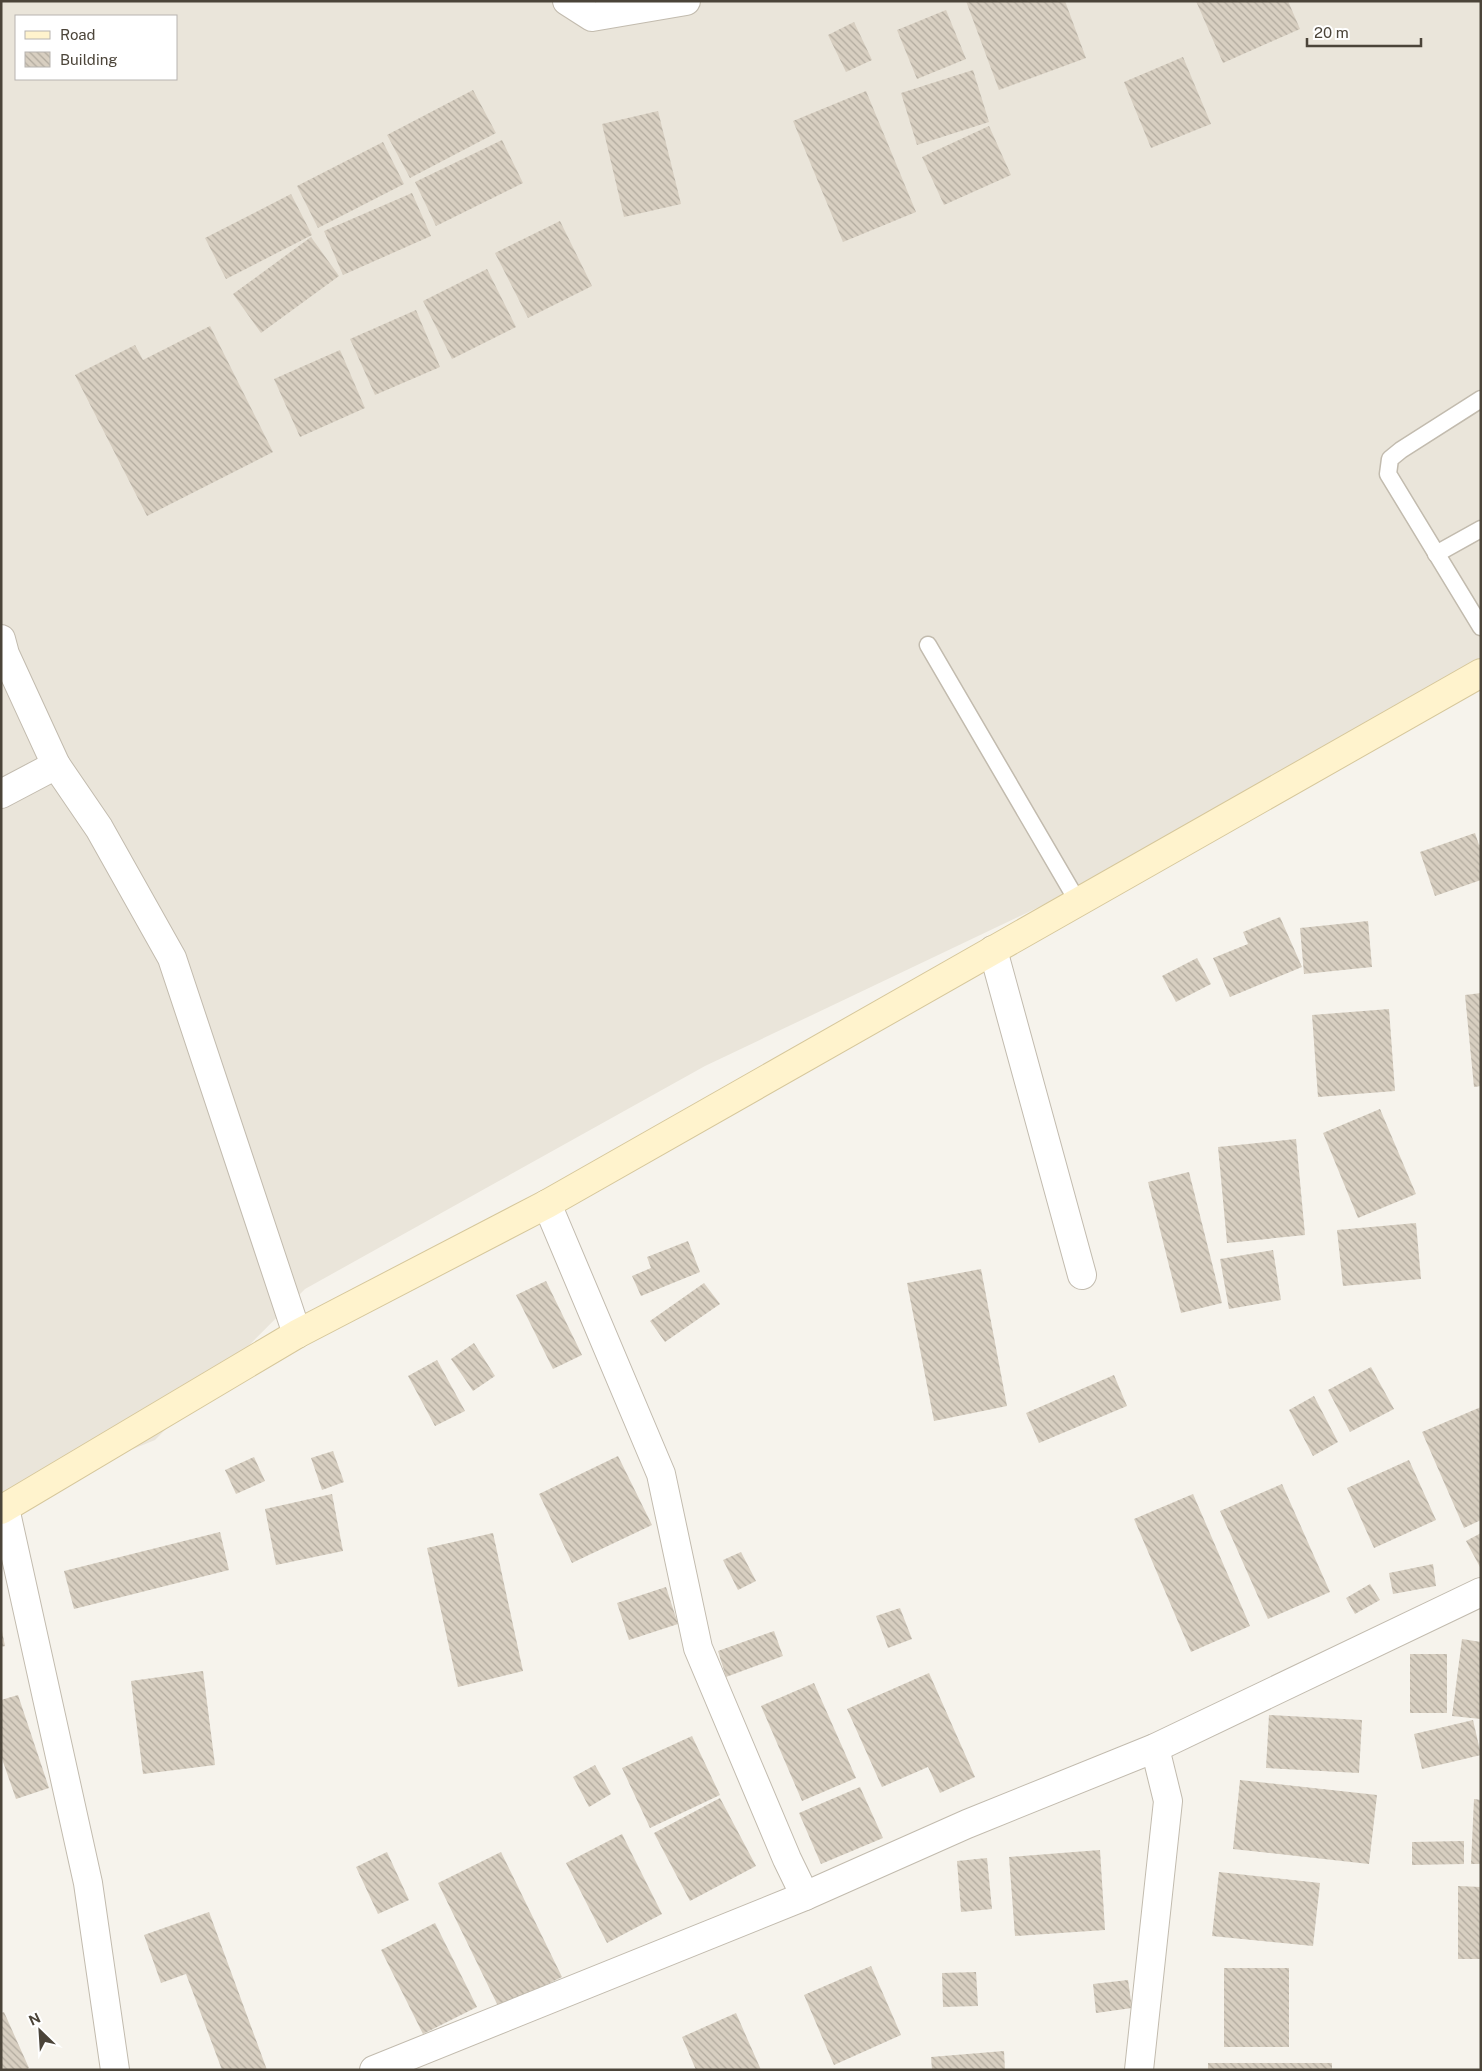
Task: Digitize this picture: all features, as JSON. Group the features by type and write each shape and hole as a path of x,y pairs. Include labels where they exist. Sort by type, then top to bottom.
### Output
{"main road":[{"path":"3,1509 297,1334 546,1204 1481,673"}],"street":[{"path":"567,1 592,17 686,1"},
{"path":"1,639 5,654 56,765 99,828 172,958 297,1334"},
{"path":"1,794 56,765"},
{"path":"993,950 1082,1275"},
{"path":"546,1204 662,1474 698,1648 787,1859 805,1896"},
{"path":"3,1509 88,1883 115,2070"},
{"path":"374,2070 805,1896 967,1824 1155,1748 1481,1592"},
{"path":"1139,2070 1168,1801 1155,1748"}],"lane":[{"path":"1481,399 1390,459 1388,474 1481,627"},
{"path":"1436,554 1481,530"},
{"path":"928,646 1078,902"}],"shaded area":[{"path":"1,1 1481,1 1481,680 1039,907 705,1066 305,1289 155,1440 1,1503"}],"building":[{"path":"966,1 1065,1 1086,58 999,90"},
{"path":"1196,1 1288,1 1300,29 1223,63"},
{"path":"946,10 966,59 917,79 897,30"},
{"path":"854,22 872,60 846,72 828,35"},
{"path":"1183,57 1211,124 1151,148 1124,82"},
{"path":"973,70 989,122 917,145 901,93"},
{"path":"473,90 496,133 410,178 387,135"},
{"path":"866,91 916,212 843,242 793,121"},
{"path":"658,111 681,204 624,217 602,124"},
{"path":"989,126 1011,175 944,205 922,157"},
{"path":"502,140 523,183 436,226 415,182"},
{"path":"383,142 404,184 318,228 297,186"},
{"path":"412,193 431,236 343,275 324,231"},
{"path":"291,194 312,235 226,279 205,238"},
{"path":"560,221 592,286 528,318 495,253"},
{"path":"311,237 339,276 261,333 233,294"},
{"path":"487,269 516,327 452,359 423,301"},
{"path":"416,310 440,367 375,395 350,339"},
{"path":"210,326 273,452 147,516 75,375 135,345 143,360"},
{"path":"340,350 365,408 300,437 274,379"},
{"path":"1475,833 1479,845 1481,844 1481,880 1435,896 1420,852"},
{"path":"1280,917 1302,967 1230,997 1213,958 1248,944 1243,932"},
{"path":"1368,921 1372,967 1304,974 1300,928"},
{"path":"1197,958 1211,984 1176,1002 1162,976"},
{"path":"1481,993 1481,1086 1474,1087 1465,995"},
{"path":"1389,1009 1395,1091 1318,1097 1312,1015"},
{"path":"1380,1109 1416,1194 1358,1218 1323,1133"},
{"path":"1296,1139 1305,1235 1227,1243 1218,1147"},
{"path":"1189,1172 1222,1303 1181,1313 1148,1182"},
{"path":"1416,1223 1421,1279 1343,1286 1337,1230"},
{"path":"688,1241 700,1272 641,1296 632,1276 651,1268 647,1257"},
{"path":"1273,1250 1281,1300 1229,1309 1220,1259"},
{"path":"981,1269 1007,1406 934,1421 907,1283"},
{"path":"546,1281 582,1355 553,1369 516,1295"},
{"path":"704,1283 720,1304 665,1342 650,1321"},
{"path":"474,1343 495,1376 473,1391 451,1359"},
{"path":"437,1360 465,1411 435,1426 408,1376"},
{"path":"1371,1367 1394,1409 1350,1432 1328,1390"},
{"path":"1114,1375 1127,1406 1039,1443 1026,1413"},
{"path":"1314,1396 1338,1442 1313,1456 1289,1410"},
{"path":"1481,1407 1481,1520 1464,1528 1422,1432"},
{"path":"333,1451 344,1482 322,1490 311,1458"},
{"path":"618,1456 652,1525 572,1563 539,1494"},
{"path":"254,1457 265,1481 236,1494 225,1470"},
{"path":"1409,1460 1436,1520 1374,1548 1347,1488"},
{"path":"1282,1484 1330,1592 1268,1619 1220,1511"},
{"path":"332,1494 343,1551 276,1565 265,1509"},
{"path":"1193,1494 1250,1626 1191,1652 1134,1519"},
{"path":"220,1532 229,1570 74,1609 64,1571"},
{"path":"493,1533 523,1671 458,1687 427,1548"},
{"path":"1481,1533 1481,1569 1466,1541"},
{"path":"741,1552 756,1581 738,1590 723,1560"},
{"path":"1433,1564 1436,1586 1393,1594 1389,1573"},
{"path":"1370,1584 1380,1600 1355,1614 1346,1598"},
{"path":"666,1587 678,1624 629,1640 617,1603"},
{"path":"900,1608 912,1639 888,1648 876,1616"},
{"path":"774,1631 783,1656 726,1677 718,1651"},
{"path":"1,1632 5,1646 1,1647"},
{"path":"1462,1639 1481,1642 1481,1719 1452,1716"},
{"path":"1410,1654 1447,1654 1447,1713 1410,1713"},
{"path":"203,1671 215,1765 143,1774 131,1681"},
{"path":"929,1673 975,1777 940,1793 928,1767 882,1787 847,1709"},
{"path":"814,1683 856,1778 802,1801 761,1706"},
{"path":"18,1695 49,1788 16,1799 1,1756 1,1700"},
{"path":"1269,1715 1362,1720 1359,1773 1266,1768"},
{"path":"1473,1720 1481,1755 1422,1769 1414,1734"},
{"path":"692,1736 720,1795 650,1828 622,1768"},
{"path":"595,1765 611,1794 589,1807 573,1777"},
{"path":"1240,1780 1377,1795 1369,1864 1233,1849"},
{"path":"860,1787 883,1838 821,1864 799,1813"},
{"path":"720,1798 756,1866 690,1901 654,1833"},
{"path":"1474,1799 1481,1800 1481,1864 1471,1864"},
{"path":"622,1834 662,1914 607,1943 566,1863"},
{"path":"1464,1841 1464,1864 1412,1865 1412,1842"},
{"path":"1100,1850 1105,1930 1015,1936 1009,1857"},
{"path":"387,1852 409,1900 378,1914 356,1867"},
{"path":"501,1852 562,1977 499,2008 438,1883"},
{"path":"987,1858 992,1909 961,1912 957,1861"},
{"path":"1219,1872 1320,1883 1313,1946 1212,1936"},
{"path":"1458,1886 1481,1887 1481,1959 1458,1959"},
{"path":"209,1912 267,2070 222,2070 186,1974 161,1983 144,1935"},
{"path":"435,1923 477,2007 423,2034 381,1950"},
{"path":"871,1966 901,2035 834,2065 804,1995"},
{"path":"1224,1968 1289,1968 1289,2047 1224,2047"},
{"path":"976,1972 978,2006 943,2007 942,1973"},
{"path":"1128,1980 1132,2008 1096,2013 1093,1984"},
{"path":"4,2012 29,2068 25,2070 1,2070 1,2013"},
{"path":"736,2013 761,2070 696,2070 682,2037"},
{"path":"1004,2051 1005,2070 932,2070 931,2057"},
{"path":"1208,2063 1332,2063 1332,2070 1208,2070"}]}
